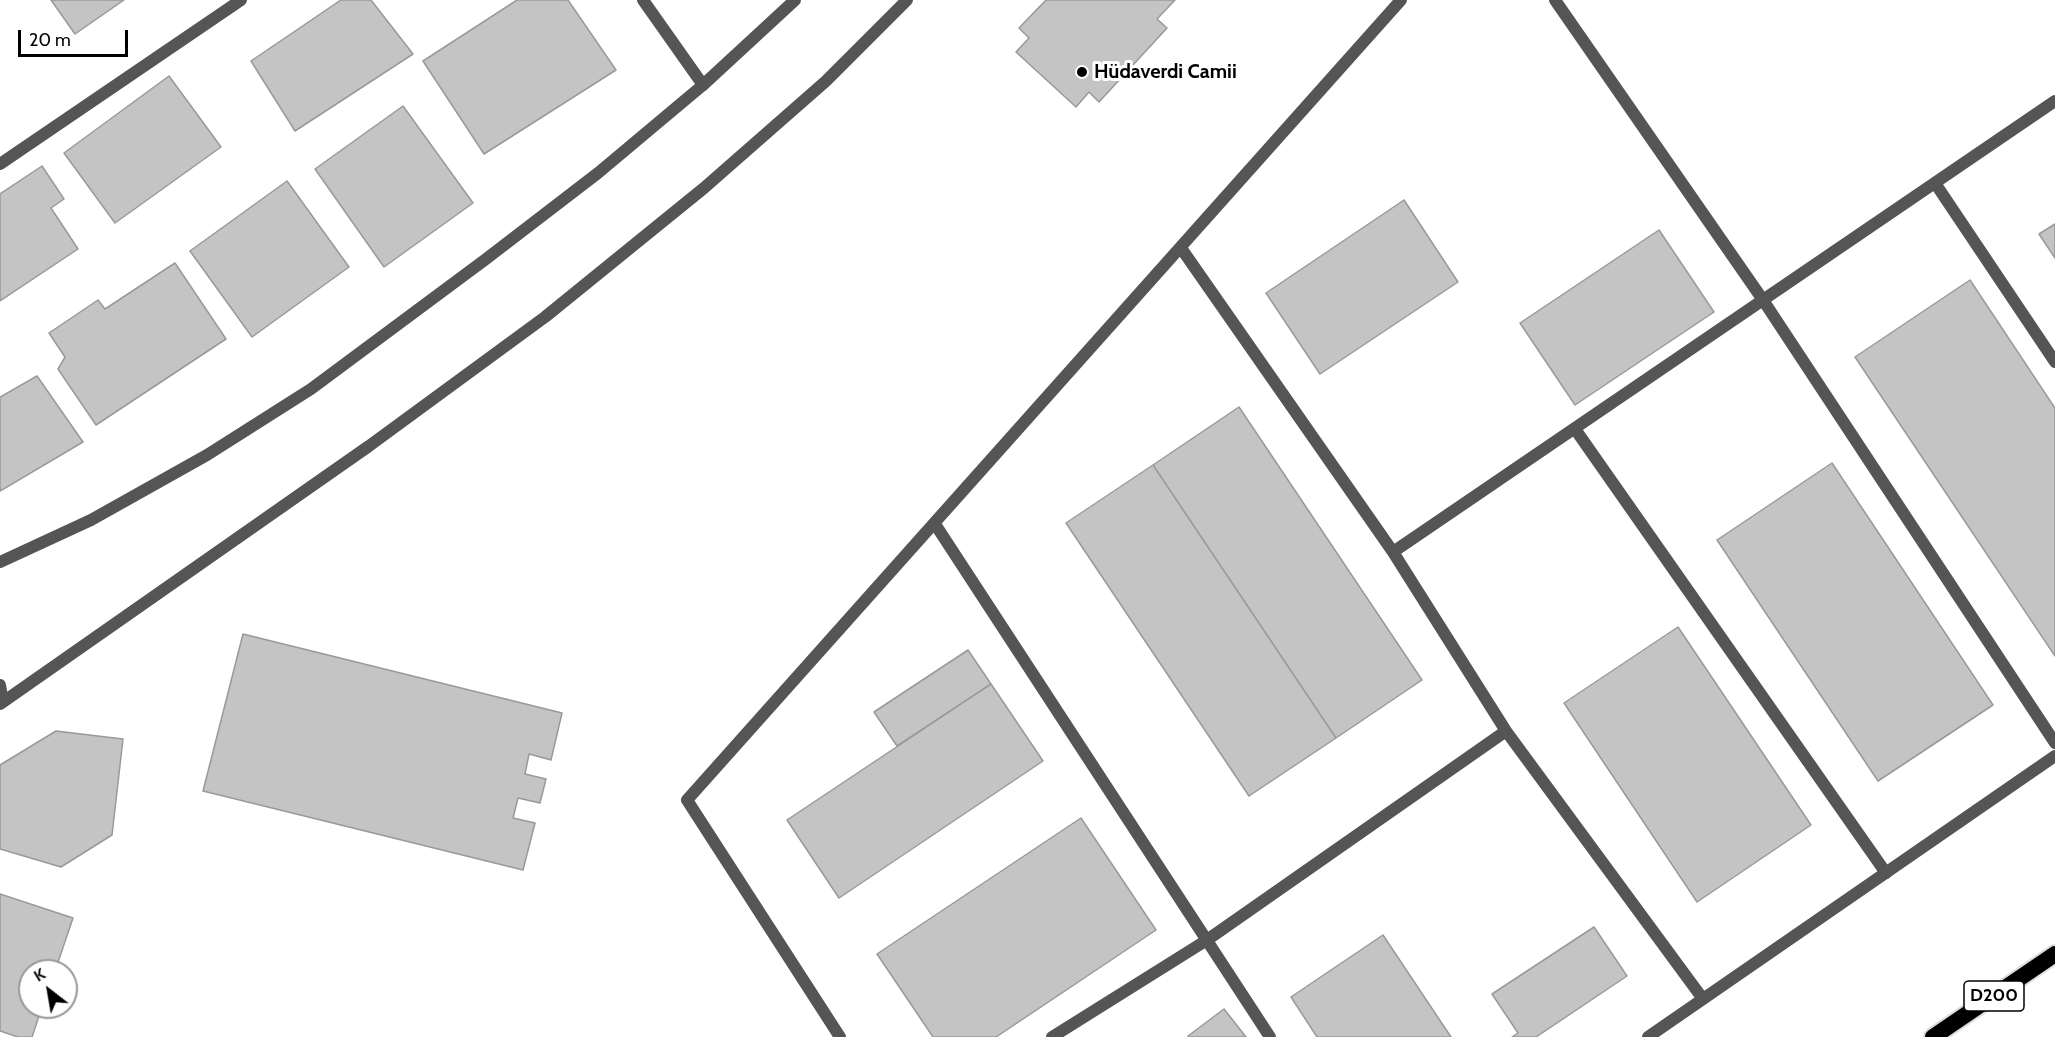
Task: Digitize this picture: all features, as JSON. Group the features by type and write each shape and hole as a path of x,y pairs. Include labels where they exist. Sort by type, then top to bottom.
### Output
{"highway":[{"name":"D200","path":"1933,1037 2055,954"}],"street":[{"path":"0,164 241,0"},
{"path":"643,0 703,85"},
{"path":"0,562 92,520 207,455 311,389 598,173 703,85 795,0"},
{"path":"0,685 2,703 369,446 545,318 704,188 826,81 907,0"},
{"path":"840,1037 687,800 1401,0"},
{"path":"1555,0 1763,300 2055,744"},
{"path":"1393,552 2055,101"},
{"path":"1935,183 2055,362"},
{"path":"1181,248 1393,552 1506,731 1702,999"},
{"path":"1575,429 1886,873"},
{"path":"935,524 1270,1037"},
{"path":"1052,1037 1207,940 1506,731"},
{"path":"1648,1037 2055,756"}],"building":[{"path":"51,0 124,0 75,34"},
{"path":"341,0 371,0 413,54 295,131 251,61"},
{"path":"517,0 568,0 616,70 484,154 423,61"},
{"name":"Hüdaverdi Camii","path":"1046,0 1175,0 1157,19 1167,28 1099,102 1089,92 1076,107 1016,52 1029,38 1019,28"},
{"path":"169,76 221,147 115,223 64,153"},
{"path":"403,106 473,203 384,267 315,169"},
{"path":"42,166 64,199 51,208 78,249 0,301 0,194"},
{"path":"287,181 349,267 252,337 190,251"},
{"path":"1404,200 1458,282 1320,374 1266,293"},
{"path":"2055,224 2055,258 2039,234"},
{"path":"1659,230 1714,312 1575,405 1520,323"},
{"path":"175,263 226,339 96,425 58,369 65,357 49,333 98,300 105,309"},
{"path":"1970,280 2055,408 2055,656 1855,357"},
{"path":"37,376 83,442 0,491 0,397"},
{"path":"1239,407 1422,680 1336,738 1153,465"},
{"path":"1832,463 1993,705 1878,781 1717,540"},
{"path":"1153,465 1336,738 1249,796 1066,523"},
{"path":"1678,627 1811,825 1697,902 1564,703"},
{"path":"243,634 562,713 551,760 529,754 525,774 546,779 540,803 518,798 513,818 535,823 523,870 203,791"},
{"path":"968,650 991,684 897,746 874,712"},
{"path":"991,684 1043,761 839,898 787,820"},
{"path":"56,731 123,739 112,835 61,867 0,849 0,765"},
{"path":"1081,818 1156,930 996,1037 933,1037 877,954"},
{"path":"0,894 73,918 59,959 18,959 18,1019 38,1019 32,1037 18,1037 0,1031"},
{"path":"1594,927 1627,976 1536,1037 1512,1037 1518,1033 1492,994"},
{"path":"1383,935 1451,1037 1317,1037 1291,997"},
{"path":"1224,1009 1246,1037 1188,1036"}],"place":[{"name":"Hüdaverdi Camii","path":"1082,72"}]}
